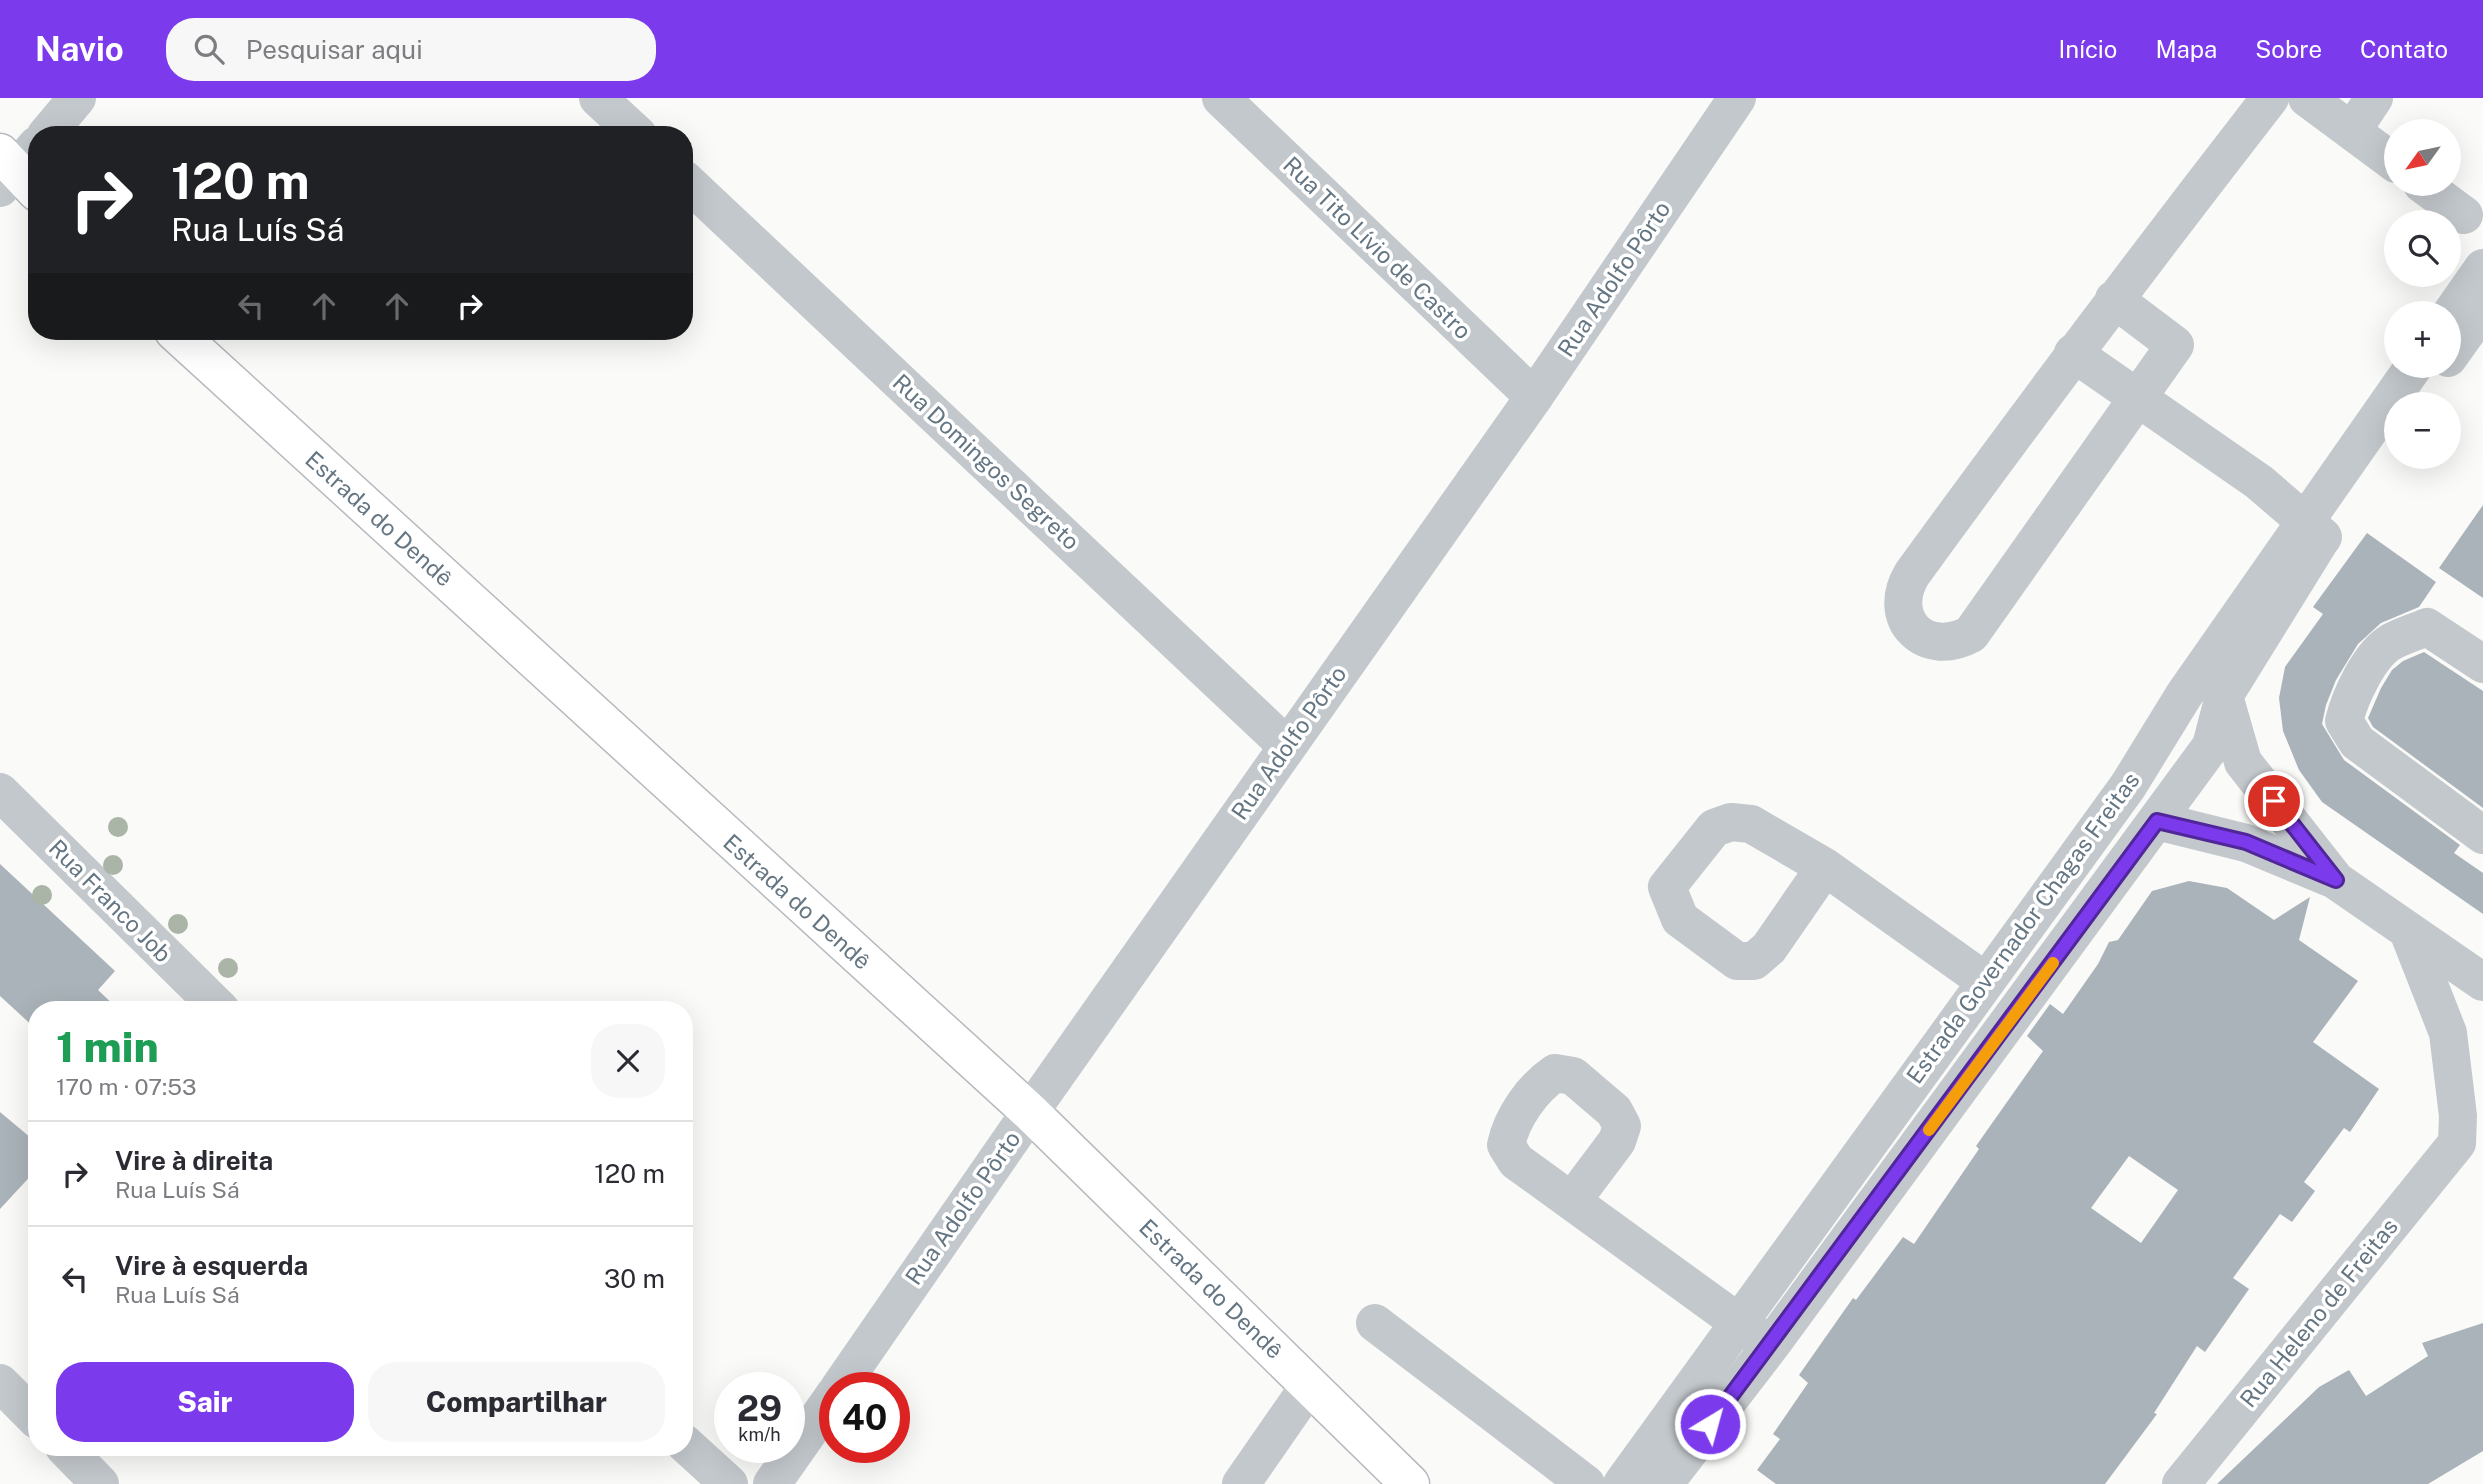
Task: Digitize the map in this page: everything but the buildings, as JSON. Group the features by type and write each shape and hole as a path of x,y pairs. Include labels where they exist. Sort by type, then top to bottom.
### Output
{"main road":[{"name":"Estrada do Dendê","path":"184,340 1030,1112 1410,1484"}],"street":[{"path":"54,126 77,98"},
{"path":"598,98 628,126"},
{"name":"Rua Tito Lívio de Castro","path":"1221,98 1534,397"},
{"name":"Rua Adolfo Pôrto","path":"850,1372 1534,397 1737,98"},
{"path":"2114,299 2175,345 1971,635 1945,644 1932,642 1919,635 1904,612 1902,599 1905,586 2073,353 2114,299 2270,98"},
{"path":"2308,98 2384,155"},
{"path":"2352,131 2374,98"},
{"name":"Rua Domingos Segreto","path":"693,187 1287,746"},
{"path":"2438,196 2464,215"},
{"path":"2460,301 2483,268"},
{"path":"2461,340 2483,309"},
{"path":"2073,353 2259,482 2314,529"},
{"name":"Estrada Governador Chagas Freitas","path":"1622,1484 1755,1334 2157,821 2211,746 2224,696 2314,529 2407,378"},
{"name":"Estrada Governador Chagas Freitas","path":"1664,1484 1755,1334 1985,981 2128,786 2184,695 2314,529 2384,447"},
{"path":"2483,664 2427,627 2391,642 2381,650 2350,698 2344,721 2357,742 2483,835"},
{"path":"2184,695 2224,696 2243,762 2336,880"},
{"path":"2128,786 2157,821 2246,842 2336,880 2483,982"},
{"name":"Rua Franco Job","path":"0,792 212,1001"},
{"path":"1825,867 1985,981"},
{"name":"Rua Heleno de Freitas","path":"2182,1484 2470,1124 2448,1033 2408,930"},
{"path":"1572,1201 1755,1334"},
{"path":"1375,1323 1586,1484"},
{"path":"0,1383 28,1411"},
{"path":"1241,1484 1309,1386"},
{"path":"772,1484 819,1417"},
{"path":"693,1451 729,1484"},
{"path":"73,1456 100,1484"}],"slow traffic":[{"path":"1929,1130 2053,963"}],"route":[{"path":"1710,1424 2157,821 2246,842 2336,880 2274,801"}]}
